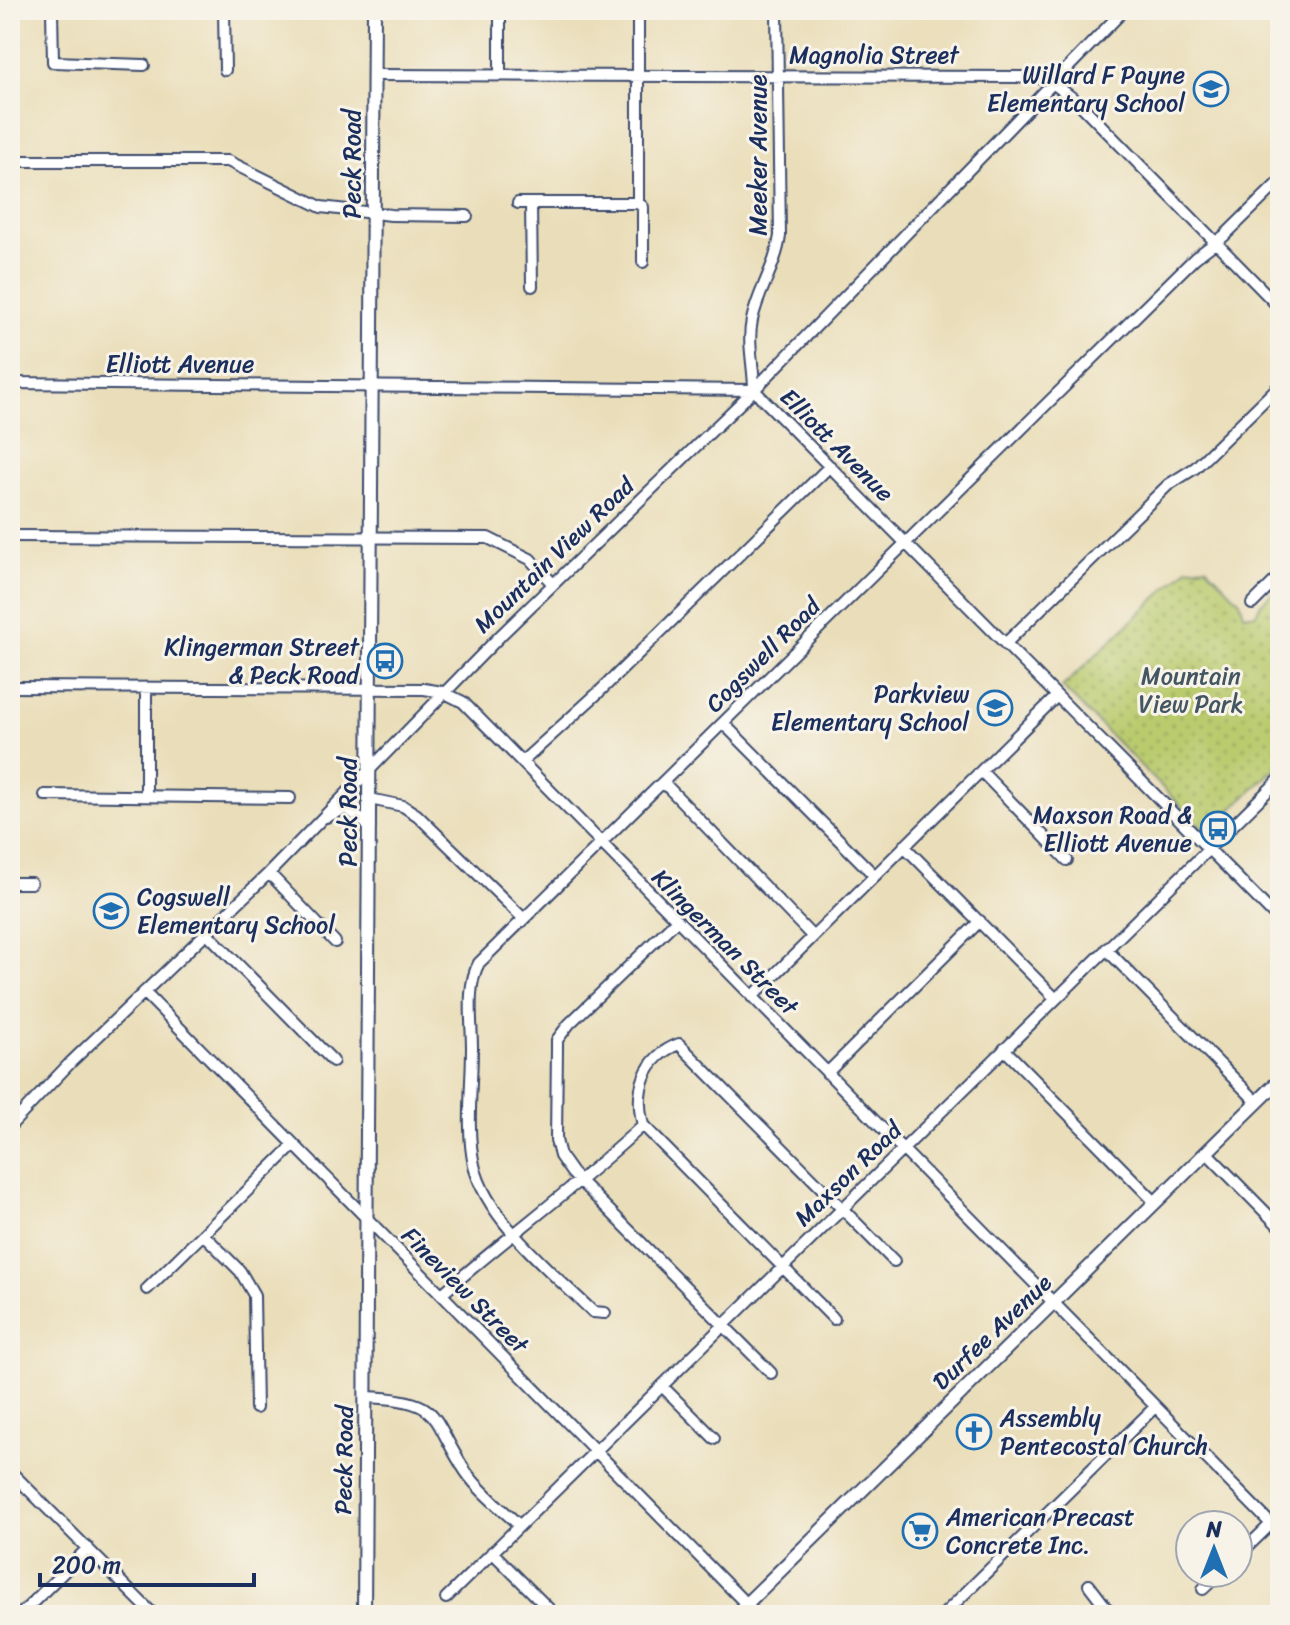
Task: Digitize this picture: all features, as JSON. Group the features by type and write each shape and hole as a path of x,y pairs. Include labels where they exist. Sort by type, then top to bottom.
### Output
{"main road":[{"name":"Peck Road","path":"364,1615 374,10"},
{"name":"Durfee Avenue","path":"735,1615 1280,1080"}],"street":[{"path":"52,10 53,62 144,65"},
{"path":"224,10 225,70"},
{"path":"500,10 500,75"},
{"path":"638,10 638,203"},
{"name":"Meeker Avenue","path":"754,390 749,339 752,318 776,260 780,236 777,10"},
{"name":"Mountain View Road","path":"10,1126 51,1081 269,873 443,692 754,390 1124,10"},
{"name":"Magnolia Street","path":"374,75 500,75 546,80 638,75 1026,75 1054,84 1079,103 1280,308"},
{"path":"10,161 228,161 321,207 467,216"},
{"name":"Cogswell Road","path":"605,1313 593,1312 513,1231 487,1199 474,1163 472,996 479,963 598,842 663,782 1195,258 1280,181"},
{"path":"518,203 638,203 643,207 643,262"},
{"path":"531,203 532,286"},
{"name":"Elliott Avenue","path":"10,383 754,390 1280,921"},
{"path":"1006,643 1168,485 1195,468 1280,385"},
{"path":"522,762 599,692 830,466"},
{"path":"10,536 488,538 530,559 553,584"},
{"path":"1252,604 1280,576"},
{"path":"10,687 371,688 443,692"},
{"path":"146,688 146,795"},
{"name":"Klingerman Street","path":"443,692 463,702 1280,1533"},
{"path":"752,997 1057,696"},
{"path":"723,723 874,875"},
{"path":"981,771 1067,860"},
{"name":"Maxson Road","path":"446,1598 1280,779"},
{"path":"663,782 812,936"},
{"path":"45,795 290,798"},
{"path":"370,799 403,806 417,815 523,918"},
{"path":"318,822 347,808 370,827"},
{"path":"904,846 1056,999"},
{"path":"269,873 335,942"},
{"path":"10,883 31,883"},
{"path":"676,921 564,1029 557,1040 557,1148 582,1183 771,1373"},
{"path":"827,1073 980,921"},
{"path":"207,933 333,1061"},
{"path":"1106,949 1257,1102"},
{"name":"Fineview Street","path":"144,992 757,1615"},
{"path":"834,1319 643,1125 638,1106 646,1070 665,1049 679,1044 894,1261"},
{"path":"1004,1049 1155,1202"},
{"path":"442,1294 513,1231 582,1183 643,1125"},
{"path":"147,1289 293,1146"},
{"path":"1207,1153 1280,1227"},
{"path":"204,1235 240,1271 254,1295 256,1408"},
{"path":"662,1386 714,1438"},
{"path":"366,1397 415,1403 435,1417 475,1484 519,1525"},
{"path":"943,1615 1155,1407"},
{"path":"10,1471 154,1615"},
{"path":"1254,1540 1271,1524"},
{"path":"20,1615 88,1548"},
{"path":"492,1552 555,1615"},
{"path":"1089,1585 1112,1615"}],"green space":[{"name":"Mountain View Park","path":"1206,566 1240,601 1244,614 1256,614 1261,603 1280,587 1280,764 1207,832 1062,687 1188,568"}],"place":[{"name":"Willard F Payne Elementary School","path":"1211,89"},
{"name":"Klingerman Street & Peck Road","path":"385,661"},
{"name":"Parkview Elementary School","path":"995,708"},
{"name":"Maxson Road & Elliott Avenue","path":"1218,829"},
{"name":"Cogswell Elementary School","path":"111,911"},
{"name":"Assembly Pentecostal Church","path":"974,1432"},
{"name":"American Precast Concrete Inc.","path":"920,1531"}]}
